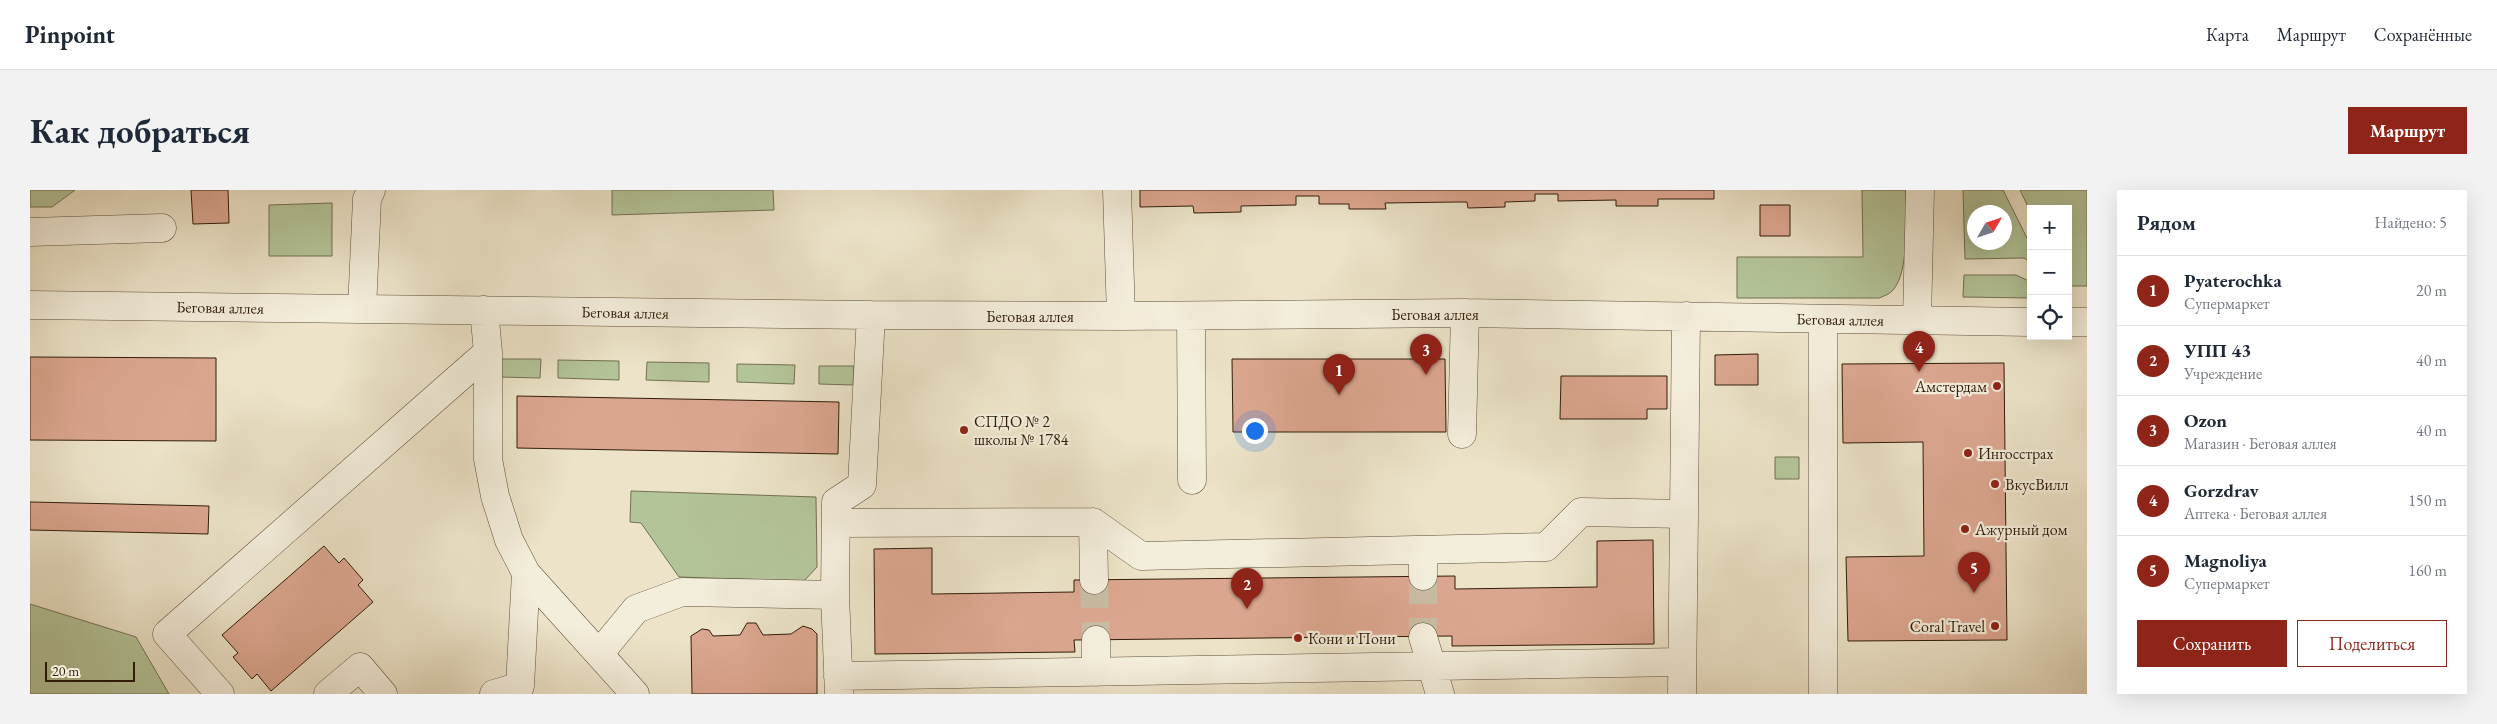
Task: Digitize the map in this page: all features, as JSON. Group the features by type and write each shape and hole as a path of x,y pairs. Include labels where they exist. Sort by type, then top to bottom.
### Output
{"street":[{"path":"362,309 367,199 371,190"},
{"path":"1117,190 1121,316"},
{"path":"1917,320 1920,190"},
{"path":"30,232 162,228"},
{"name":"Беговая аллея","path":"30,305 871,315 1191,316 1465,313 2027,322"},
{"path":"484,310 488,352 490,468 495,496 509,540 526,573 635,694"},
{"path":"1462,434 1465,313"},
{"path":"871,315 862,485 836,502 835,595 838,685 1096,672 1682,662"},
{"path":"1191,316 1192,480"},
{"path":"1682,694 1686,316"},
{"path":"1822,319 1823,694"},
{"path":"2072,322 2087,322"},
{"path":"220,694 167,634 488,352"},
{"path":"836,523 1093,522 1141,556 1423,563 1546,547 1581,512 1684,514"},
{"path":"1093,522 1094,580"},
{"path":"494,694 520,686 526,573"},
{"path":"599,654 636,609 682,592 835,595"},
{"path":"1423,637 1440,694"},
{"path":"1096,640 1096,672"},
{"path":"328,694 360,667 379,691"}],"green space":[{"path":"30,190 75,190 52,207 30,207"},
{"path":"612,190 773,190 774,210 612,215"},
{"path":"1862,190 1906,190 1904,257 1902,270 1892,291 1879,298 1737,298 1737,257 1863,257"},
{"path":"1963,190 2003,190 2010,205 1967,205 1967,250 2012,250 2012,208 2027,238 2027,260 2024,258 1965,259"},
{"path":"2020,190 2087,190 2087,286 2072,286 2072,205 2027,205"},
{"path":"332,203 332,256 269,256 269,205"},
{"path":"1964,275 2016,275 2027,280 2027,298 1963,297"},
{"path":"499,359 541,359 540,378 499,377"},
{"path":"558,360 619,361 619,380 558,378"},
{"path":"647,362 709,363 709,382 646,380"},
{"path":"737,364 795,365 794,384 737,382"},
{"path":"819,366 854,366 853,385 819,384"},
{"path":"1775,457 1799,457 1799,479 1775,479"},
{"path":"631,491 816,497 817,567 804,581 679,577 641,523 630,522"},
{"path":"30,604 136,637 169,694 30,694"}],"building":[{"path":"191,190 228,190 229,223 193,224"},
{"path":"1140,190 1714,190 1714,199 1658,199 1658,206 1616,206 1616,200 1558,201 1558,194 1535,194 1535,201 1505,202 1505,207 1468,208 1467,202 1456,202 1385,203 1386,209 1349,209 1349,204 1319,204 1319,196 1296,196 1296,205 1241,206 1241,212 1194,213 1193,206 1140,207"},
{"path":"1760,205 1790,205 1790,236 1760,236"},
{"path":"1758,354 1758,385 1715,385 1715,355"},
{"path":"30,357 216,358 216,441 30,440"},
{"path":"1232,359 1445,359 1446,432 1233,432"},
{"name":"Ажурный дом","path":"2004,363 2007,640 1848,641 1846,557 1924,556 1923,442 1843,443 1842,364"},
{"path":"1561,376 1667,376 1667,409 1647,409 1647,419 1560,419"},
{"path":"517,396 839,402 838,454 517,448"},
{"path":"30,502 209,506 208,534 30,530"},
{"path":"1653,540 1654,644 1452,646 1452,636 1074,640 1075,652 875,654 874,549 932,548 932,594 1074,592 1074,580 1455,576 1455,589 1597,587 1597,541"},
{"path":"324,546 339,563 344,558 363,580 358,585 373,602 271,691 257,674 252,679 233,657 238,653 222,635"},
{"path":"747,623 756,623 763,635 791,634 803,626 812,629 817,634 817,694 692,694 691,636 702,629 709,630 713,636 740,635"}],"tunnel":[{"path":"1423,576 1423,637"},
{"path":"1094,580 1096,640"}],"place":[{"name":"Gorzdrav","path":"1919,372"},
{"name":"Ozon","path":"1426,375"},
{"name":"Амстердам","path":"1997,386"},
{"name":"Pyaterochka","path":"1339,395"},
{"name":"СПДО № 2 школы № 1784","path":"964,430"},
{"name":"Ингосстрах","path":"1968,453"},
{"name":"ВкусВилл","path":"1995,484"},
{"name":"Ажурный дом","path":"1965,529"},
{"name":"Magnoliya","path":"1974,593"},
{"name":"УПП 43","path":"1247,609"},
{"name":"Coral Travel","path":"1995,626"},
{"name":"Кони и Пони","path":"1298,638"}]}
